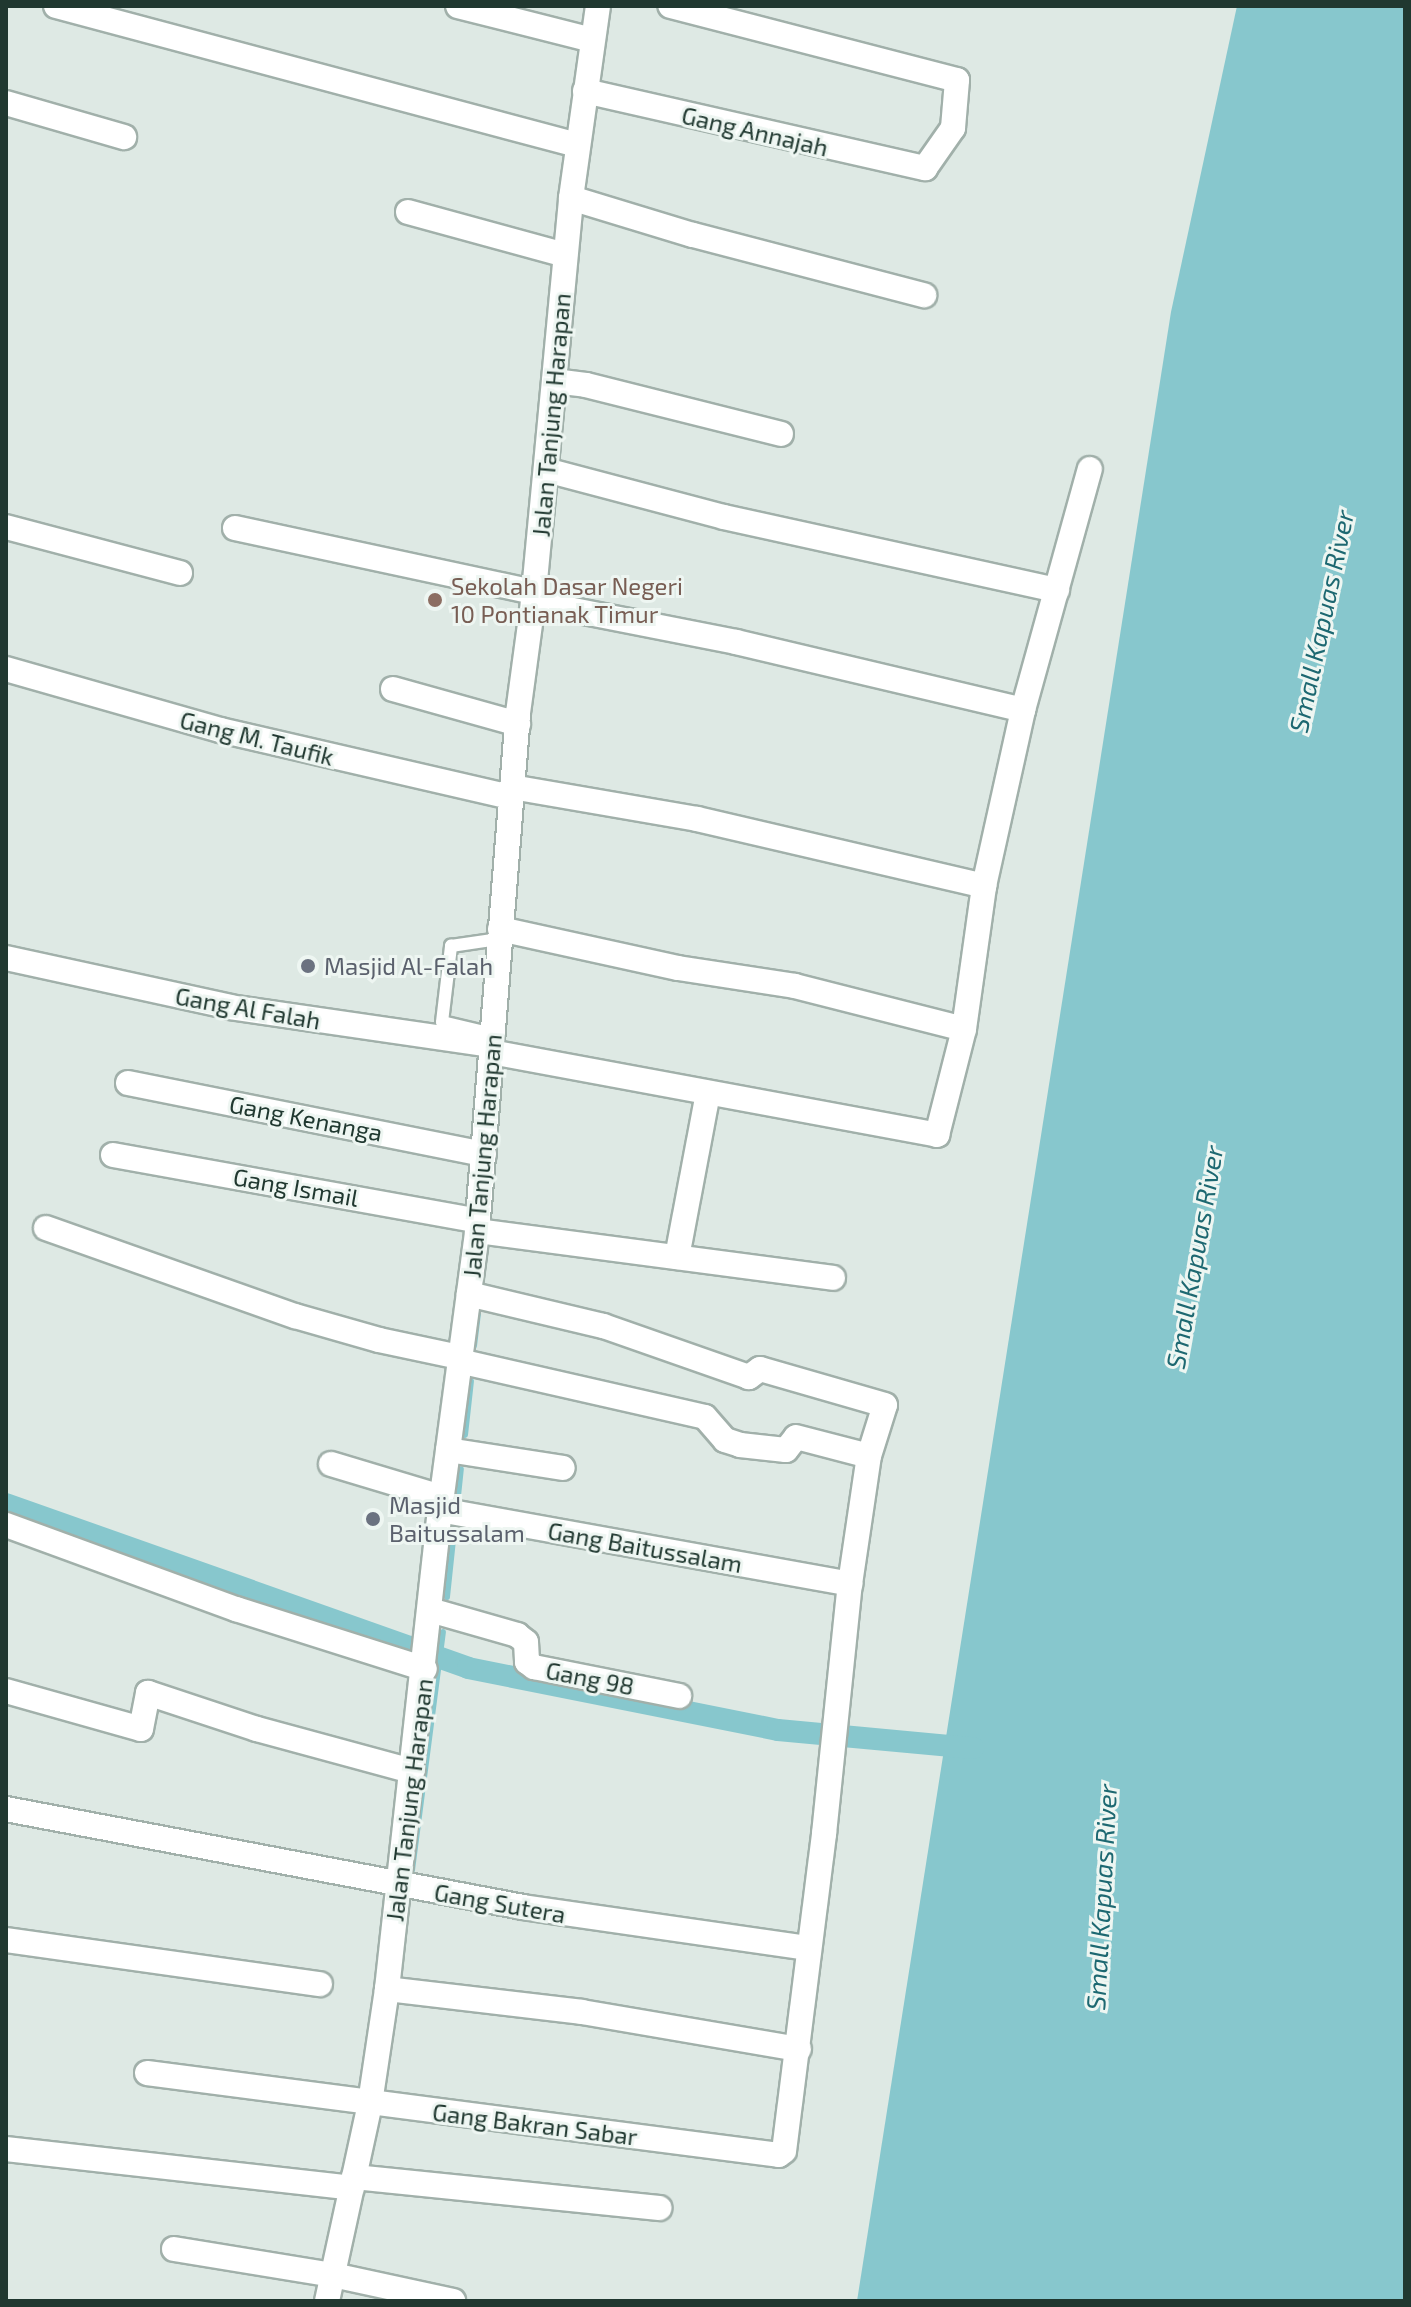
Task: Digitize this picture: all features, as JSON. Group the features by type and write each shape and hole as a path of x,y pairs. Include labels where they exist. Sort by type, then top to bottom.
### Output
{"street":[{"path":"56,6 577,145"},
{"path":"458,6 592,40"},
{"name":"Jalan Tanjung Harapan","path":"327,2301 370,2103 387,1989 425,1667 440,1504 478,1226 518,724 571,198 598,6"},
{"name":"Gang Annajah","path":"585,91 925,168 953,128 957,80 670,6"},
{"path":"6,103 124,137"},
{"path":"571,198 693,235 924,295"},
{"path":"408,212 565,255"},
{"path":"554,381 586,385 781,434"},
{"path":"500,934 678,968 795,986 964,1029 984,886 1023,710 1090,469"},
{"path":"546,470 724,517 1057,590"},
{"path":"6,527 180,573"},
{"path":"235,528 1023,710"},
{"name":"Gang M. Taufik","path":"6,669 220,730 512,792 697,819 984,886"},
{"path":"393,689 518,724"},
{"name":"Gang Al Falah","path":"6,958 230,1007 492,1044 708,1093 937,1135 964,1029"},
{"name":"Gang Kenanga","path":"128,1083 484,1154"},
{"path":"677,1257 708,1093"},
{"name":"Gang Ismail","path":"113,1155 478,1226 833,1278"},
{"path":"46,1228 295,1316 379,1340 705,1417 725,1440 740,1445 786,1450 796,1437 869,1456"},
{"path":"387,1989 582,2012 799,2049 807,1948 834,1748 850,1584 869,1456 885,1405 760,1369 749,1377 603,1326 469,1294"},
{"path":"448,1450 563,1468"},
{"name":"Gang Baitussalam","path":"331,1464 440,1504 850,1584"},
{"path":"6,1525 236,1609 425,1667"},
{"name":"Gang 98","path":"430,1612 517,1635 526,1642 527,1662 534,1667 679,1696"},
{"path":"6,1691 141,1729 148,1693 257,1729 412,1771"},
{"name":"Gang Sutera","path":"6,1809 398,1885 615,1923 807,1948"},
{"path":"6,1940 320,1984"},
{"name":"Gang Bakran Sabar","path":"147,2073 782,2154 799,2049"},
{"path":"6,2149 353,2183 659,2208"},
{"path":"174,2249 333,2275 453,2301"}],"lane":[{"path":"492,1044 442,1022 451,946 500,934"}],"water":[{"name":"Small Kapuas River","path":"1237,6 1405,6 1405,2301 857,2301 1171,312"}],"waterway":[{"path":"474,1346 478,1314"},
{"path":"465,1435 471,1381"},
{"path":"458,1496 461,1469"},
{"path":"6,1504 468,1668 778,1730 973,1748"},
{"path":"447,1597 454,1530"},
{"path":"412,1870 443,1632"}],"place":[{"name":"Sekolah Dasar Negeri 10 Pontianak Timur","path":"435,600"},
{"name":"Masjid Al-Falah","path":"308,966"},
{"name":"Masjid Baitussalam","path":"373,1519"}]}
